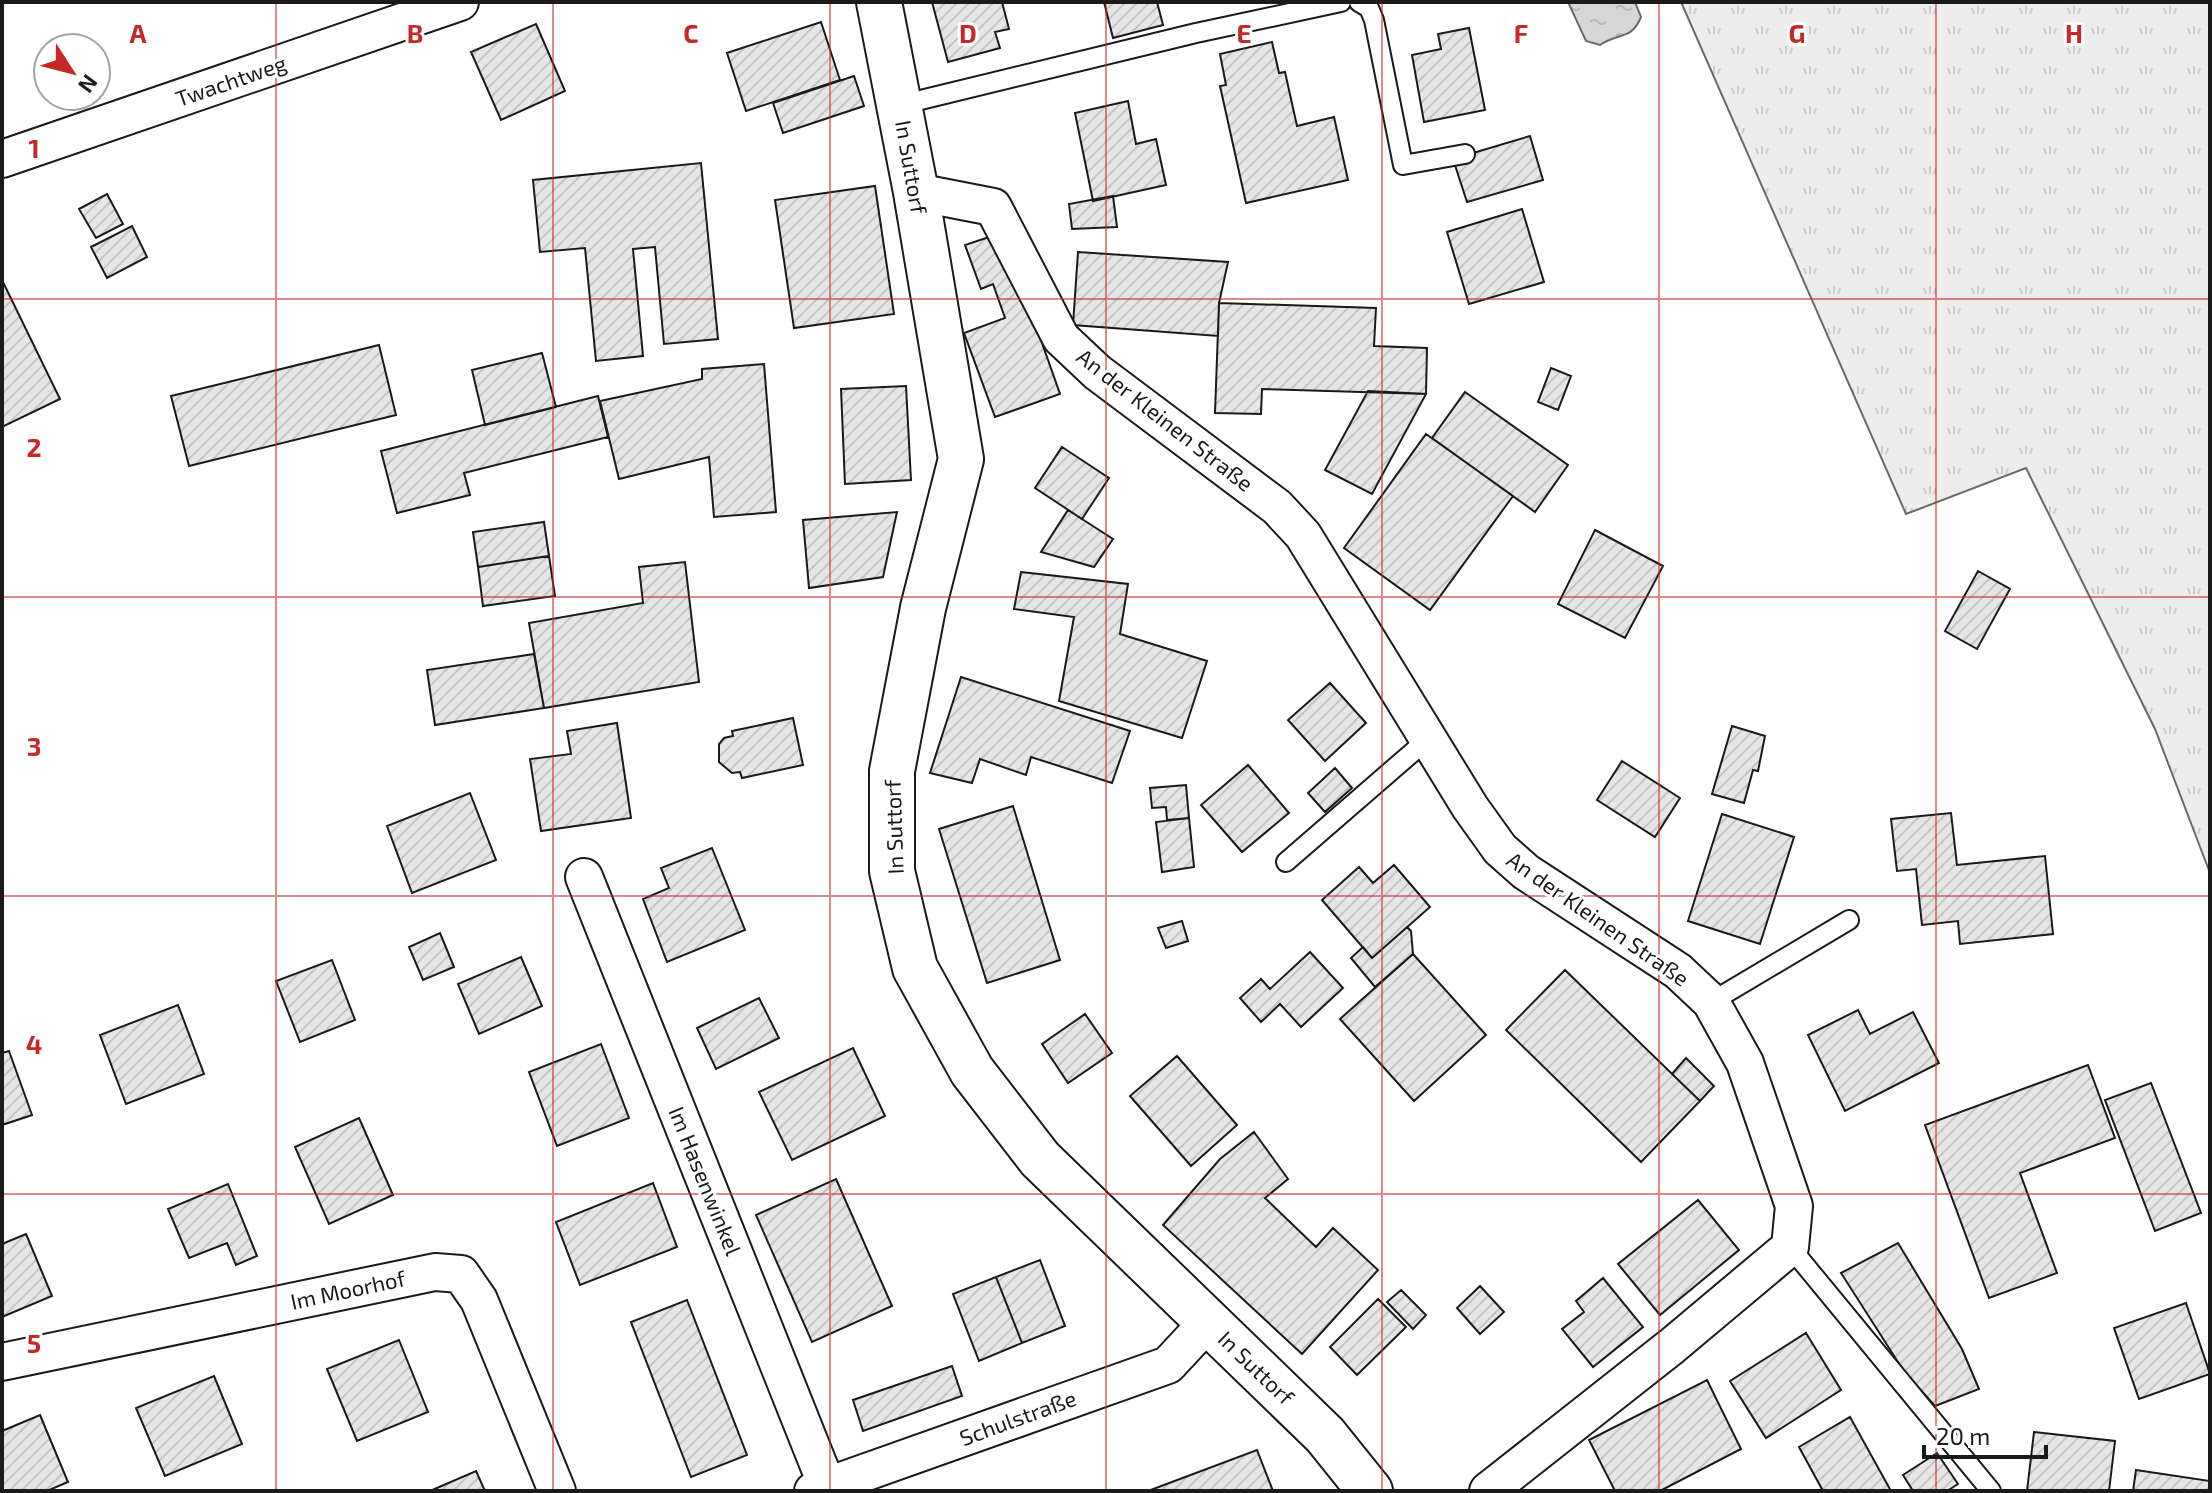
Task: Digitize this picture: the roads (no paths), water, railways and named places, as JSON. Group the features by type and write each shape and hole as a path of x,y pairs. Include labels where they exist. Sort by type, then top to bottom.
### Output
{"main road":[{"name":"In Suttorf","path":"879,2 916,192 961,459 923,608 892,771 892,871 915,968 972,1071 1040,1159 1325,1435 1370,1491"}],"street":[{"name":"Twachtweg","path":"2,159 460,2"},
{"name":"An der Kleinen Straße","path":"916,192 993,207 1061,338 1097,372 1277,507 1303,535 1470,807 1500,849 1526,872 1678,971 1711,1002 1745,1063 1794,1206 1790,1247"},
{"name":"Im Hasenwinkel","path":"584,877 820,1489"},
{"path":"1488,1491 1672,1346 1790,1247"},
{"name":"Im Moorhof","path":"2,1362 435,1272 461,1274 479,1300 557,1491"},
{"name":"Schulstraße","path":"820,1489 1168,1365 1208,1322"}],"lane":[{"path":"900,105 1196,33 1341,2"},
{"path":"1359,2 1369,8 1374,20 1403,165 1465,154"},
{"path":"1286,862 1429,738"},
{"path":"1711,1002 1849,920"},
{"path":"1790,1247 1991,1491"}],"water":[{"path":"1568,2 1635,2 1641,17 1629,33 1600,45 1586,41"}]}
